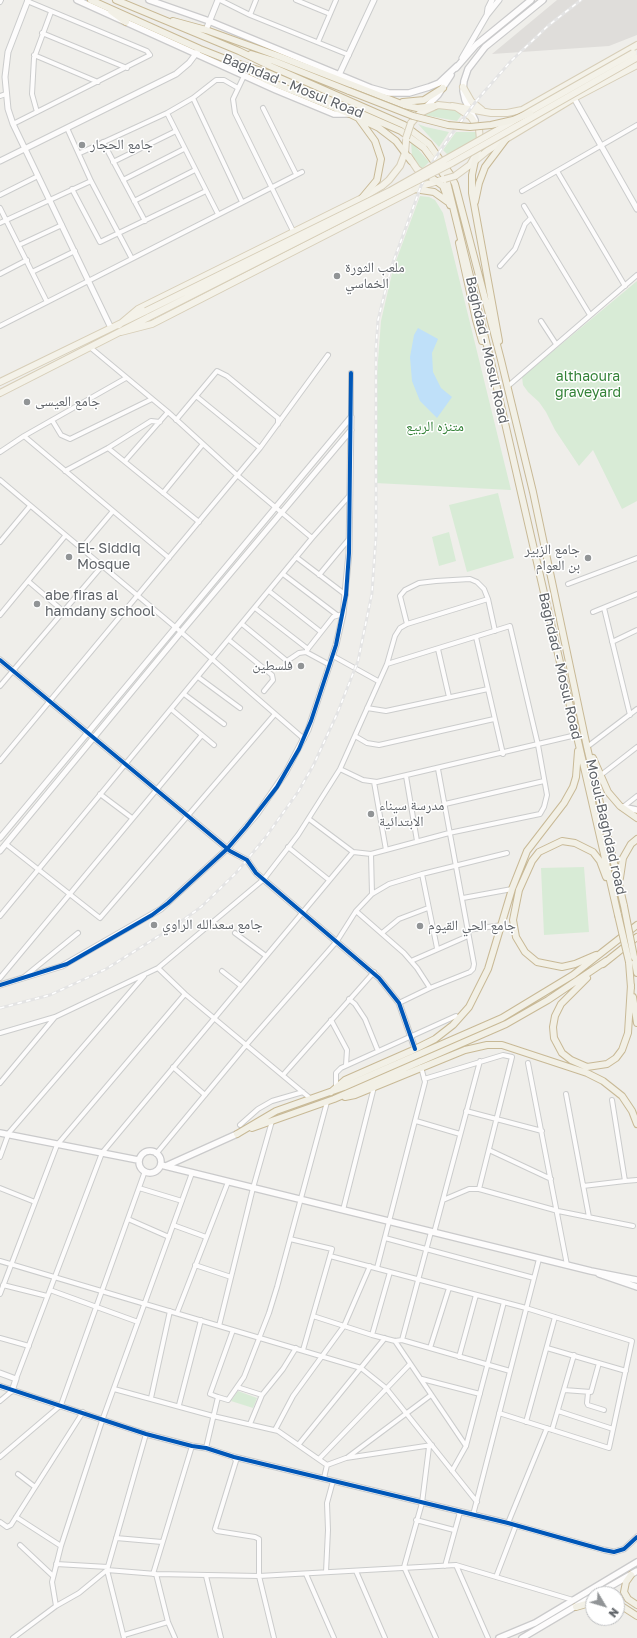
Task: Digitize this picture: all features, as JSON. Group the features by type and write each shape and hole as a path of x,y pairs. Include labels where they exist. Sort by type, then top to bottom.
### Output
{"highway":[{"name":"Baghdad - Mosul Road","path":"91,0 200,49 233,62 268,73 402,130 430,154 442,170 449,186 491,362 618,915"},
{"path":"116,0 128,3 156,17 239,51 404,125 435,150 447,167 455,184 501,360"},
{"path":"109,8 118,18 126,22"},
{"path":"156,17 206,30 411,107 434,106"},
{"path":"239,51 274,61 413,116 448,125 470,127 491,125 513,120 530,113"},
{"path":"233,62 266,80 353,115 386,132 410,160"},
{"path":"394,101 409,103 424,100 443,88"},
{"path":"353,115 375,141 381,159 377,180 362,198"},
{"path":"474,211 476,192 482,175 490,159 506,139"},
{"path":"474,161 471,184 474,211 496,316 506,387 533,492 588,747 608,792 621,806 637,818"},
{"path":"432,178 443,186 450,204 476,320 491,362"},
{"path":"414,189 434,192 450,204"},
{"path":"333,1090 349,1078 415,1049 424,1049 453,1025 469,1007 488,969 512,888 527,850 564,803 573,787 576,777 577,738"},
{"name":"Mosul-Baghdad road","path":"588,747 620,885 637,973"},
{"path":"620,885 624,858 631,844 637,839"},
{"path":"614,898 600,861 593,852 576,843 562,841 539,852 532,861 519,890 513,920 514,930 525,952 531,958 551,966 562,967 575,964 586,960 614,944"},
{"name":"Mosul-Baghdad road","path":"618,915 628,962 637,1023"},
{"path":"237,1134 270,1114 312,1099 424,1049 488,1025 530,1002 573,975 637,926"},
{"path":"631,986 627,1040 616,1058 602,1066 587,1067 566,1057 554,1038 554,1022 557,1010 575,989 606,961 637,937"},
{"path":"334,1099 355,1095 421,1067 428,1062 519,1017 606,961"},
{"path":"237,1134 272,1120 327,1102 428,1062 476,1047 494,1044 516,1048 587,1073 603,1081 622,1096 632,1110 637,1124"},
{"path":"631,1575 626,1582 624,1592 628,1599 637,1605"},
{"path":"576,1607 585,1604"},
{"path":"625,1608 637,1616"}],"main road":[{"path":"77,0 195,55 334,114 353,115"},
{"path":"149,0 208,21 381,91 399,94 418,91 438,83 457,66"},
{"path":"119,325 138,309 362,198 389,180 400,166 405,153 406,139 411,123 443,88 461,60 485,37 531,0"},
{"path":"474,161 480,140 477,124 464,96 463,87 468,69 480,52 543,0"},
{"path":"420,113 434,106 452,106 491,113 507,113 529,107 637,45"},
{"path":"0,382 390,191 636,55"},
{"path":"0,393 452,163 636,55"},
{"path":"121,332 152,324 414,189 455,176 506,139 574,98 637,65"},
{"path":"463,87 473,104 491,113"},
{"path":"452,106 467,113 477,124"},
{"path":"406,139 410,160 421,172 432,178 445,179"},
{"path":"34,365 38,374"},
{"path":"621,806 637,810"},
{"path":"0,1133 138,1160"},
{"path":"138,1160 140,1167 145,1171 153,1172 163,1166 237,1134"},
{"path":"138,1160 146,1153 156,1154 161,1160 163,1166"},
{"path":"163,1166 567,1266 637,1280"},
{"path":"591,1271 637,1287"},
{"path":"499,1638 535,1623 637,1562"},
{"path":"611,1586 637,1571"},
{"path":"522,1638 585,1601"},
{"path":"535,1623 538,1630"}],"street":[{"path":"206,30 208,21 219,0 250,15 349,55"},
{"path":"250,15 256,0"},
{"path":"296,0 303,1 330,14"},
{"path":"318,42 330,14 338,0"},
{"path":"336,5 338,0"},
{"path":"340,75 374,0"},
{"path":"487,15 488,8 492,0"},
{"path":"461,60 487,15 499,0"},
{"path":"13,124 149,57 150,54 27,1 12,38 2,77 13,124 111,328"},
{"path":"37,112 32,94 34,55 51,12"},
{"path":"42,33 127,68"},
{"path":"477,33 476,38 478,40 485,37"},
{"path":"1,158 67,128 176,74 189,64 200,49"},
{"path":"34,55 98,82"},
{"path":"244,76 233,99 235,113 293,231"},
{"path":"80,153 167,113 193,98 216,80 224,80 238,88"},
{"path":"0,96 6,94"},
{"path":"193,98 242,202"},
{"path":"574,98 637,209"},
{"path":"263,108 296,174"},
{"path":"167,113 218,214"},
{"path":"522,192 637,125"},
{"path":"67,128 80,153 91,181 131,257"},
{"path":"113,162 176,131"},
{"path":"104,142 113,162 145,221"},
{"path":"123,180 184,149"},
{"path":"134,201 195,170"},
{"path":"557,171 625,286"},
{"path":"0,326 131,257 302,172"},
{"path":"0,195 38,176"},
{"path":"0,223 49,199 91,181"},
{"path":"72,189 100,242 118,232 145,221 206,191"},
{"path":"524,206 590,315"},
{"path":"0,208 47,302"},
{"path":"500,266 516,249 525,224 531,218"},
{"path":"19,246 62,225"},
{"path":"32,272 75,251"},
{"path":"0,274 26,260"},
{"path":"506,387 637,276"},
{"path":"541,321 556,344"},
{"path":"90,348 168,412 275,508 312,538"},
{"path":"0,762 260,448 328,355"},
{"path":"176,420 217,371 227,376 278,418 278,424"},
{"path":"0,986 67,964 152,915 176,897 227,849 267,801 304,739 333,656 346,595 349,539 351,373"},
{"path":"0,452 24,436 126,378"},
{"path":"196,396 260,448"},
{"path":"52,420 61,435 70,439 152,399"},
{"path":"125,461 168,412"},
{"path":"0,838 351,417"},
{"path":"65,471 108,448 151,421 160,422"},
{"path":"0,851 93,737 351,430"},
{"path":"24,436 169,558"},
{"path":"163,493 203,444"},
{"path":"108,448 199,522"},
{"path":"0,480 181,632 304,739"},
{"path":"0,916 296,557 350,494"},
{"path":"0,542 30,506"},
{"path":"81,549 113,511"},
{"path":"0,615 65,536"},
{"path":"319,575 349,539"},
{"path":"296,557 346,595"},
{"path":"568,584 637,558"},
{"path":"0,686 102,566"},
{"path":"283,574 337,615"},
{"path":"407,624 400,596 405,590 419,583 470,579 481,585 488,599 494,631"},
{"path":"28,581 63,611"},
{"path":"269,591 322,632"},
{"path":"593,612 637,594"},
{"path":"0,1033 55,1018 158,968 264,878 309,819 340,769 378,681 387,664 395,636 400,628 407,624 488,599"},
{"path":"255,608 307,651 330,665"},
{"path":"604,608 630,715"},
{"path":"242,624 288,661 307,651 337,615 343,614"},
{"path":"309,819 353,852 371,854 449,833 540,814 544,807 546,795 538,745 510,626 387,664"},
{"path":"612,642 637,630"},
{"path":"476,637 503,754"},
{"path":"229,640 272,675 273,680 264,691"},
{"path":"438,649 449,697"},
{"path":"333,656 378,681"},
{"path":"0,660 227,849 247,860 254,871 374,972 385,983 399,1003 415,1049"},
{"path":"198,677 240,708"},
{"path":"367,708 386,711 488,689"},
{"path":"184,694 224,724"},
{"path":"171,709 214,745"},
{"path":"588,747 637,709"},
{"path":"6,844 100,918 275,714"},
{"path":"355,736 367,743 379,745 494,719"},
{"path":"0,978 202,735"},
{"path":"340,769 363,780 374,782 438,769 538,745 577,738"},
{"path":"601,775 637,748"},
{"path":"399,1003 474,969 463,898 449,833 438,769"},
{"path":"51,775 58,780"},
{"path":"406,776 417,841"},
{"path":"445,804 544,781"},
{"path":"374,782 386,850"},
{"path":"100,794 132,818"},
{"path":"621,806 637,796"},
{"path":"288,848 329,880"},
{"path":"0,1401 12,1390 102,1152 353,852"},
{"path":"156,1154 247,1044 337,942 356,911 372,894 389,884 456,865 507,853"},
{"path":"371,854 372,894"},
{"path":"422,874 437,948"},
{"path":"463,898 512,888"},
{"path":"382,933 399,918 428,908"},
{"path":"356,911 382,933 411,961 430,988"},
{"path":"468,930 502,925 514,930"},
{"path":"22,979 78,933"},
{"path":"235,933 266,956"},
{"path":"411,961 437,948 468,936"},
{"path":"158,968 185,994 215,1017 312,1099"},
{"path":"222,971 241,986"},
{"path":"283,1075 374,972"},
{"path":"0,1158 8,1135 146,973"},
{"path":"0,1294 57,1145 185,994"},
{"path":"349,999 356,1004 366,1019 378,1051"},
{"path":"333,1090 336,1073 346,1065 456,1016"},
{"path":"0,1083 55,1018"},
{"path":"331,1020 347,1050 346,1065"},
{"path":"424,1080 480,1061 503,1055 512,1057 479,1189"},
{"path":"402,1340 426,1249 443,1200 480,1061"},
{"path":"528,1063 558,1211 567,1266"},
{"path":"173,1067 205,1095"},
{"path":"377,1268 416,1121 424,1080 421,1067"},
{"path":"343,1210 374,1087"},
{"path":"240,1125 258,1109 272,1101 284,1096 303,1092"},
{"path":"566,1094 589,1217"},
{"path":"612,1100 625,1181"},
{"path":"233,1330 210,1394 228,1400 244,1377 260,1337 277,1287 327,1102"},
{"path":"466,1111 542,1131"},
{"path":"219,1326 253,1188 272,1120"},
{"path":"416,1121 460,1134"},
{"path":"489,1150 551,1179"},
{"path":"0,1457 61,1405 145,1171"},
{"path":"56,1606 52,1582 61,1546 103,1418 192,1173"},
{"path":"583,1186 637,1180"},
{"path":"177,1313 228,1182"},
{"path":"0,1188 35,1202"},
{"path":"139,1188 182,1202"},
{"path":"443,1200 469,1189 479,1189 558,1211 633,1226"},
{"path":"128,1219 169,1237"},
{"path":"173,1225 206,1237"},
{"path":"385,1238 534,1278"},
{"path":"290,1239 332,1249 303,1350"},
{"path":"330,1256 526,1308 632,1341 609,1448 500,1413"},
{"path":"473,1516 539,1258"},
{"path":"0,1261 361,1368 386,1388 477,1502"},
{"path":"195,1265 231,1277"},
{"path":"276,1430 293,1396 344,1326 370,1266"},
{"path":"372,1335 390,1272"},
{"path":"3,1285 47,1296"},
{"path":"430,1348 450,1288"},
{"path":"50,1290 138,1322"},
{"path":"459,1357 476,1295"},
{"path":"452,1471 466,1446 504,1302"},
{"path":"151,1398 170,1311"},
{"path":"313,1316 372,1335 395,1341 402,1340 510,1371"},
{"path":"526,1422 556,1317"},
{"path":"179,1405 201,1320"},
{"path":"0,1338 28,1346"},
{"path":"299,1444 385,1338"},
{"path":"395,1341 466,1446"},
{"path":"250,1424 262,1395 283,1369 296,1348"},
{"path":"547,1348 626,1371"},
{"path":"552,1430 574,1355"},
{"path":"599,1363 591,1392 588,1393 587,1402 588,1405 604,1410"},
{"path":"319,1459 410,1364"},
{"path":"0,1373 16,1379"},
{"path":"421,1379 480,1394"},
{"path":"0,1386 103,1418 146,1434 473,1516 516,1525 614,1552 624,1549 637,1537"},
{"path":"238,1387 262,1395"},
{"path":"114,1388 179,1405 213,1416 276,1430 299,1444 328,1465"},
{"path":"564,1390 588,1393"},
{"path":"346,1458 432,1395"},
{"path":"206,1448 218,1397"},
{"path":"558,1411 613,1429"},
{"path":"0,1522 7,1527 12,1525 83,1412"},
{"path":"508,1523 547,1428"},
{"path":"146,1434 107,1569 124,1636 168,1622"},
{"path":"324,1478 328,1465 332,1462 346,1458 432,1445"},
{"path":"432,1445 429,1447 422,1503 404,1567 436,1638"},
{"path":"175,1638 168,1622 155,1574 162,1542 192,1446"},
{"path":"234,1457 236,1460 215,1529 218,1531 255,1537 258,1539 259,1576 274,1638"},
{"path":"18,1474 35,1487"},
{"path":"326,1572 328,1530 327,1503 334,1481"},
{"path":"445,1566 460,1512"},
{"path":"16,1517 61,1546"},
{"path":"416,1520 454,1530"},
{"path":"496,1577 516,1525"},
{"path":"116,1538 162,1542"},
{"path":"20,1545 53,1576"},
{"path":"56,1564 155,1574 206,1576 306,1574 456,1565 573,1600"},
{"path":"456,1565 488,1638"},
{"path":"13,1638 56,1606 79,1593 107,1569"},
{"path":"356,1571 385,1638"},
{"path":"306,1574 334,1638"},
{"path":"206,1576 221,1638"}],"shaded area":[{"path":"557,0 637,0 637,35 609,46 492,54"}],"green space":[{"path":"444,107 463,113 457,121 424,115 436,108"},
{"path":"418,124 426,127 449,132 439,147"},
{"path":"456,132 476,132 478,139 449,156 443,150"},
{"path":"411,141 429,162 421,170 412,157"},
{"name":"متنزه الربيع","path":"420,196 429,197 435,200 443,213 511,490 375,483 377,374 381,321 393,269"},
{"name":"althaoura graveyard","path":"637,281 637,501 622,509 593,450 579,466 555,430 546,412 523,385 522,377"},
{"path":"498,493 514,558 467,572 449,505"},
{"path":"449,532 456,561 439,566 432,537"},
{"path":"584,867 589,932 544,935 541,868"},
{"path":"238,1391 257,1398 253,1408 231,1401"}],"water":[{"path":"418,328 438,339 432,353 433,372 441,388 452,397 437,418 420,401 412,381 410,357 414,335"}],"railway":[{"path":"0,1008 50,995 106,969 175,926 201,907 236,873 265,838 298,792 313,766 337,714 358,661 372,593 376,535 376,347 378,320 391,268 421,186 432,163 451,135 477,100 511,61 549,25 581,0"}],"cycle path":[{"path":"0,985 67,964 152,915 168,903 227,849 246,827 277,787 299,749 311,721 336,645 346,595 349,553 351,373"},
{"path":"0,660 230,851 247,860 256,873 379,978 399,1003 415,1049"},
{"path":"0,1386 146,1434 192,1446 206,1448 234,1457 508,1523 604,1550 614,1552 624,1549 637,1537"}],"place":[{"name":"جامع الحجار","path":"82,145"},
{"name":"ملعب الثورة الخماسي","path":"337,276"},
{"name":"جامع العيسى","path":"27,402"},
{"name":"El- Siddiq Mosque","path":"69,557"},
{"name":"جامع الزبير بن العوام","path":"588,558"},
{"name":"abe firas al hamdany school","path":"37,604"},
{"name":"فلسطين","path":"301,666"},
{"name":"مدرسة سيناء الابتدائية","path":"371,814"},
{"name":"جامع سعدالله الراوي","path":"154,925"},
{"name":"جامع الحي القيوم","path":"420,926"}]}
